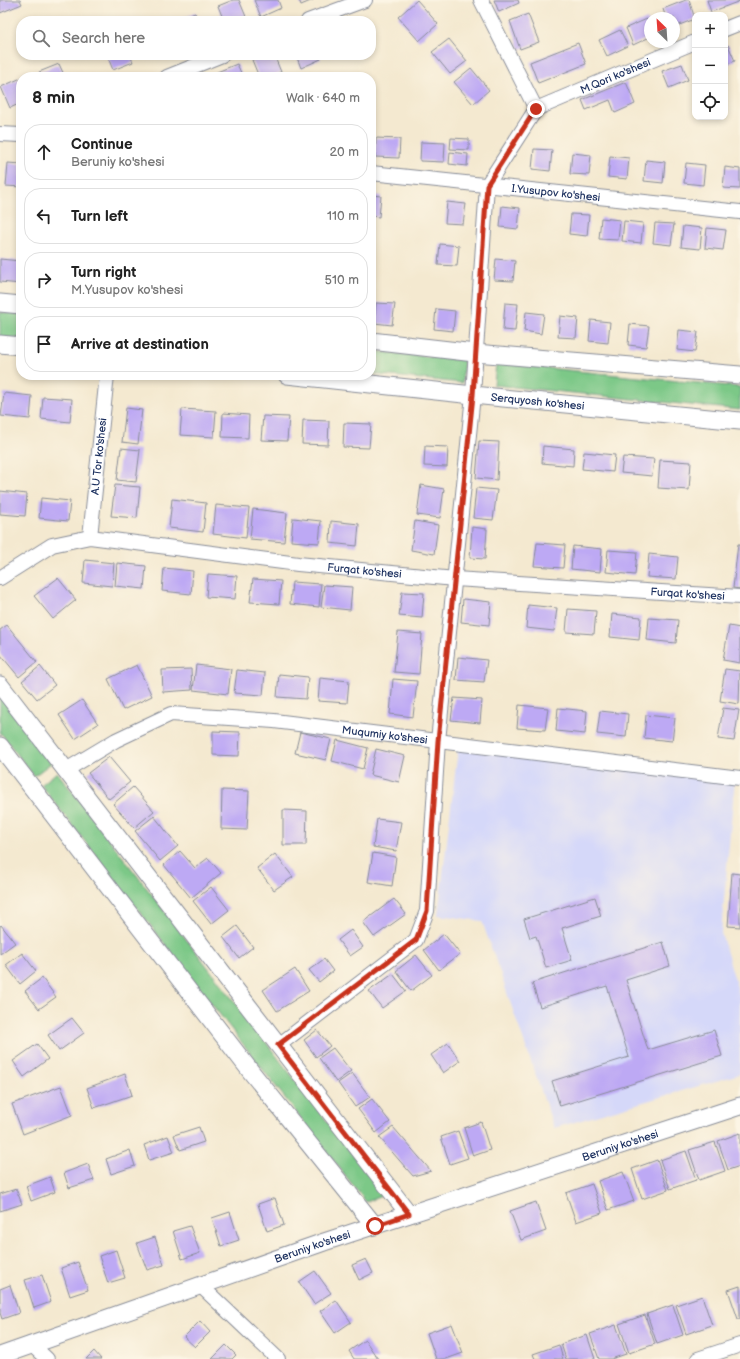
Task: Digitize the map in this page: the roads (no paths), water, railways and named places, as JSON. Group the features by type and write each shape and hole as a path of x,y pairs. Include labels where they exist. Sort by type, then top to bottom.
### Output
{"street":[{"path":"322,16 365,0"},
{"path":"278,1045 416,940 427,911 438,741 473,395 487,185 536,109 481,0"},
{"path":"728,28 740,23"},
{"name":"M.Qori ko'shesi","path":"536,109 692,43"},
{"path":"180,72 210,60"},
{"path":"0,134 16,135"},
{"name":"I.Yusupov ko'shesi","path":"376,174 740,212"},
{"path":"0,302 16,304"},
{"path":"376,342 475,353 740,375"},
{"path":"0,344 16,346"},
{"name":"A.U Tor ko'shesi","path":"90,537 106,380"},
{"name":"Serquyosh ko'shesi","path":"334,380 740,421"},
{"name":"Furqat ko'shesi","path":"0,578 52,545 90,537 298,564 455,579 740,597"},
{"path":"0,685 409,1214"},
{"name":"Muqumiy ko'shesi","path":"66,770 116,740 171,714 274,721 740,778"},
{"path":"0,746 252,1073 375,1226"},
{"name":"Beruniy ko'shesi","path":"0,1356 409,1214 740,1106"},
{"path":"200,1286 278,1359"},
{"path":"31,1344 47,1359"},
{"path":"698,1359 740,1345"}]}
